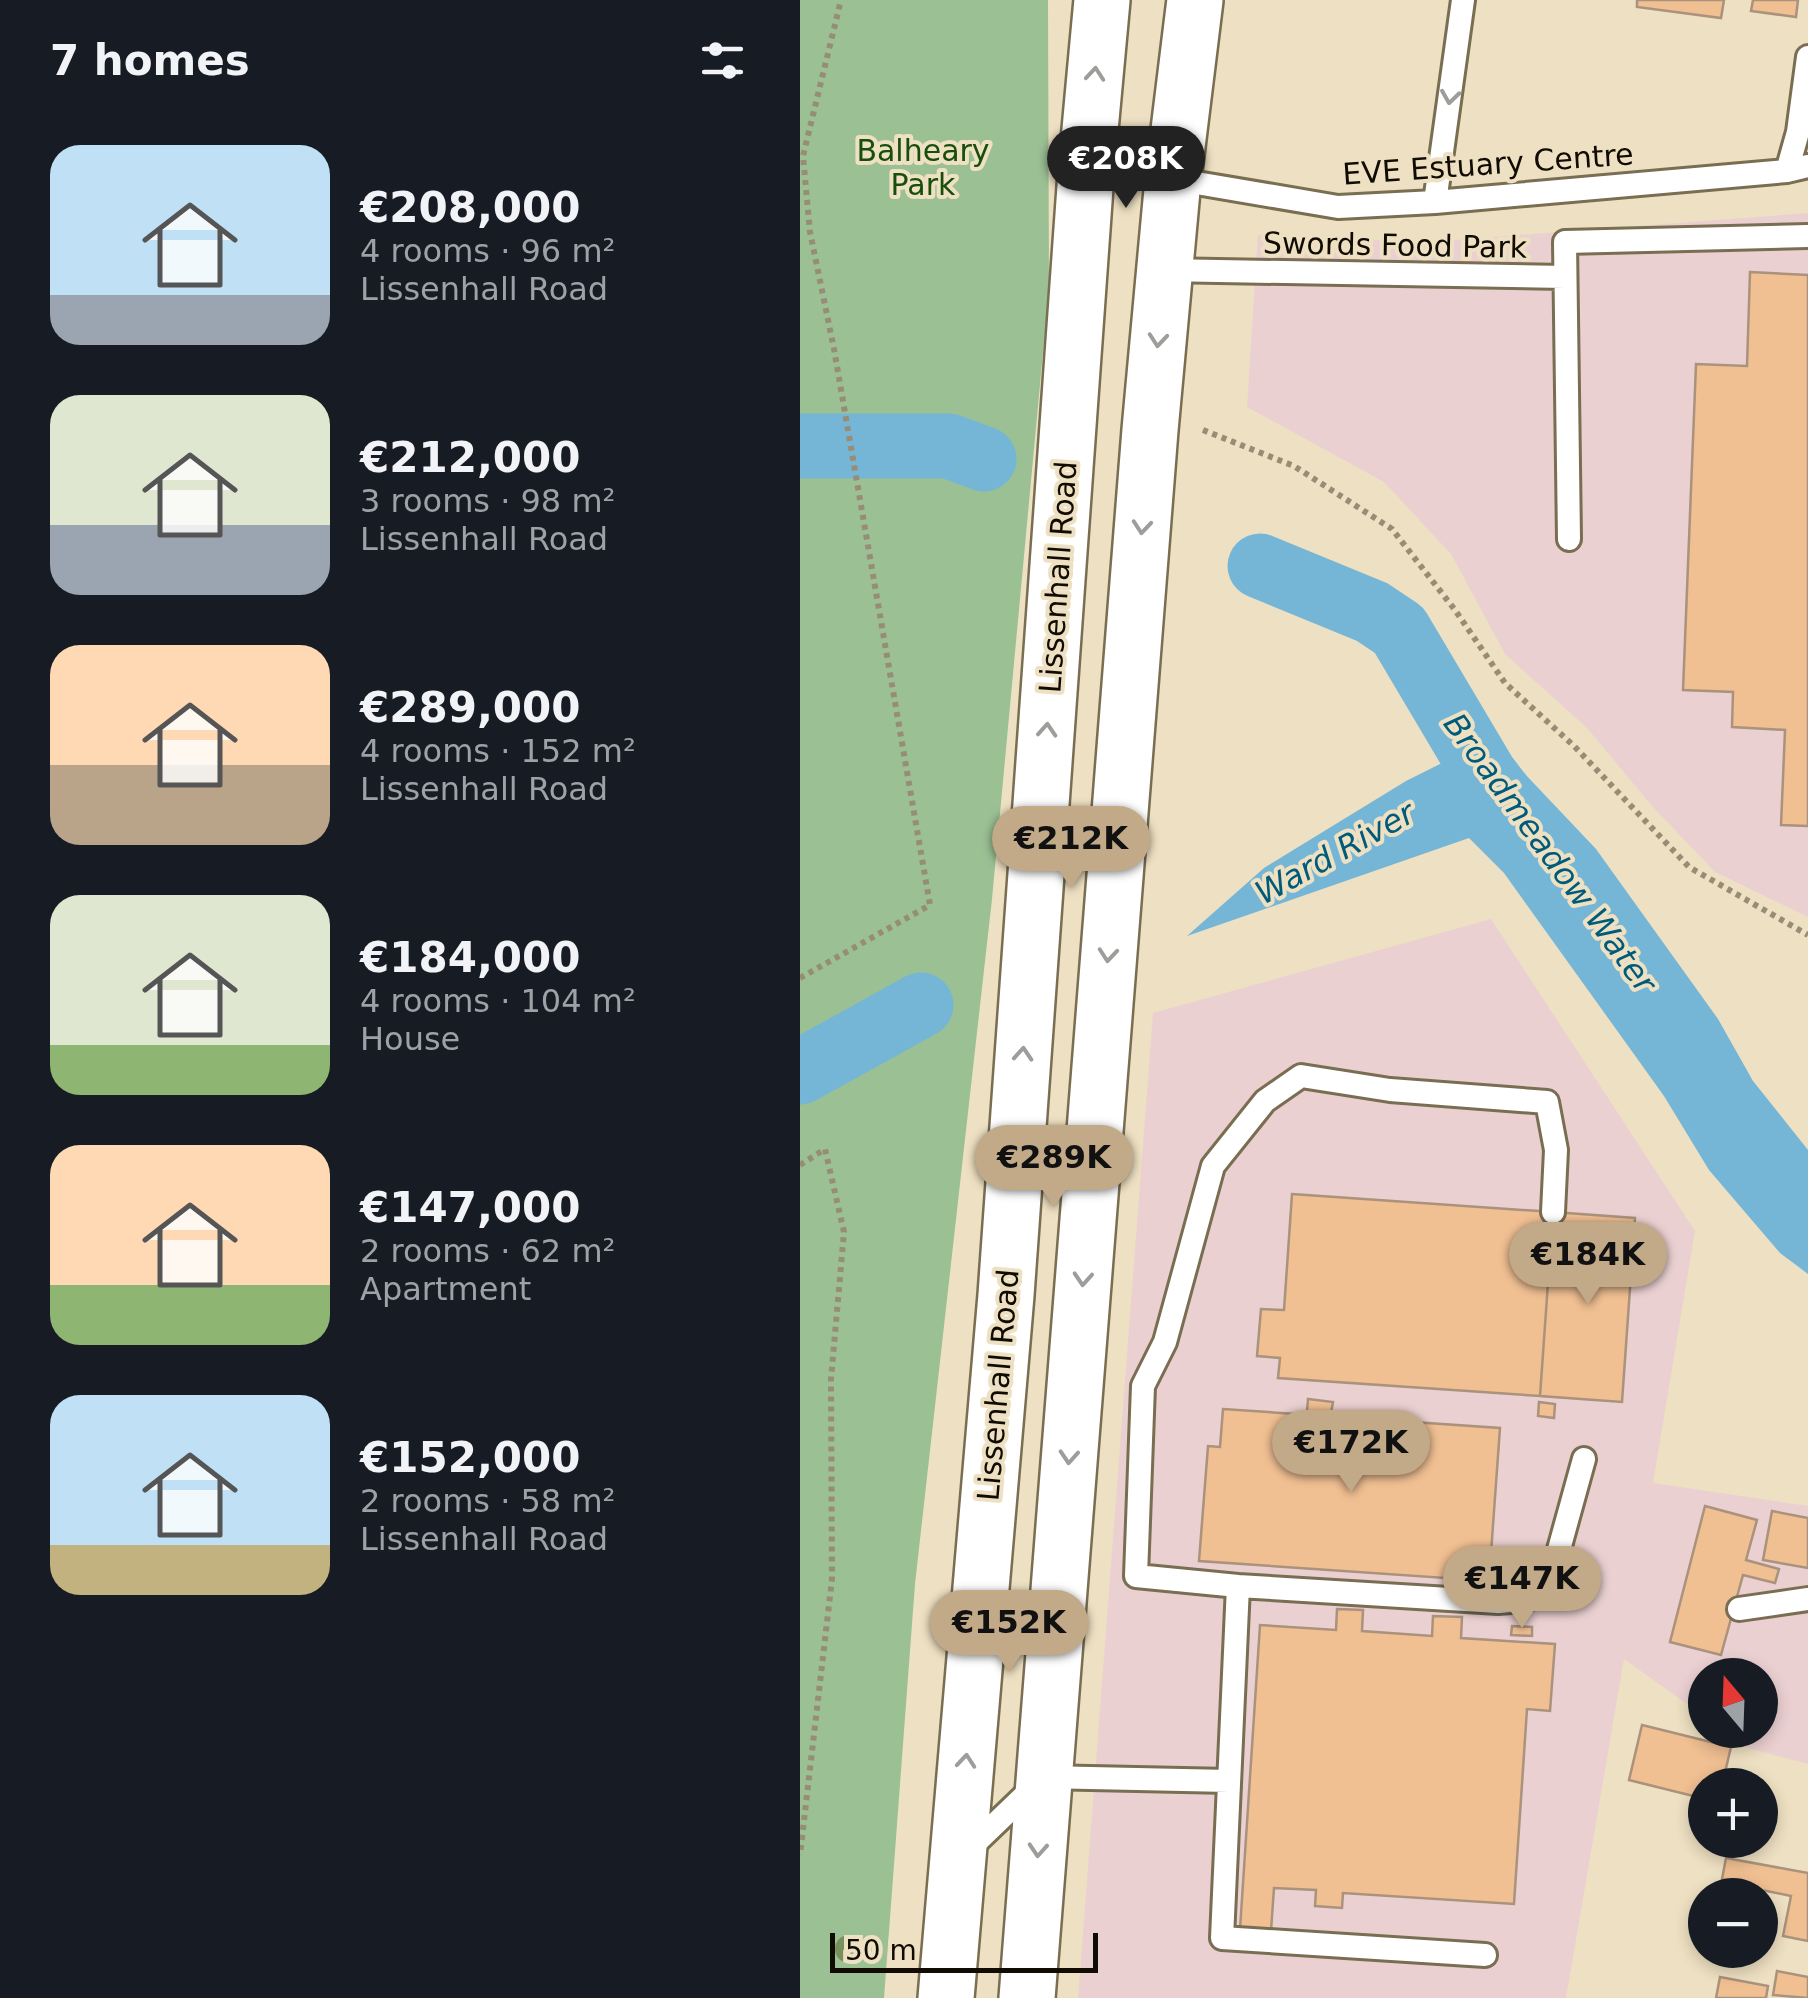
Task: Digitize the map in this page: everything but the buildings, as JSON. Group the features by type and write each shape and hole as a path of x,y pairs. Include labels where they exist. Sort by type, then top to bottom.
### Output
{"main road":[{"name":"Lissenhall Road","path":"946,1998 1006,1296 1086,173 1102,0"},
{"path":"1026,1998 1164,270 1195,0"},
{"path":"1086,173 1172,179"}],"lane":[{"path":"1435,202 1463,0"},
{"path":"1798,168 1798,132 1808,56"},
{"name":"EVE Estuary Centre","path":"1172,179 1338,207 1435,202 1798,168"},
{"path":"1568,539 1565,242 1808,236"},
{"name":"Swords Food Park","path":"1164,270 1566,276"},
{"path":"1553,1212 1556,1150 1547,1102 1390,1090 1301,1076 1265,1101 1213,1166 1166,1342 1144,1386 1136,1576 1238,1586 1498,1602 1526,1600 1550,1582 1584,1459"},
{"path":"1238,1586 1222,1938 1485,1955"},
{"path":"1739,1609 1808,1599"},
{"path":"958,1860 1044,1776 1229,1781"}],"path":[{"path":"800,978 930,906 834,349 810,232 803,156 841,0"},
{"path":"1203,430 1294,466 1392,529 1456,610 1504,683 1574,746 1689,867 1808,935"},
{"path":"800,1164 824,1149 844,1232 831,1379 832,1579 800,1855"}],"shaded area":[{"path":"1808,213 1808,917 1715,872 1652,806 1587,728 1505,654 1451,554 1384,482 1247,407 1258,235 1428,242"},
{"path":"1491,919 1695,1231 1653,1483 1808,1506 1808,1764 1748,1748 1778,1748 1778,1658 1688,1658 1688,1705 1624,1659 1566,1998 1078,1998 1153,1013"}],"green space":[{"name":"Balheary Park","path":"800,0 1048,0 1049,288 992,899 915,1584 884,1998 800,1998 800,448 805,443 800,413"}],"water":[{"path":"1507,755 1596,849 1718,1019 1753,1081 1808,1150 1808,1274 1780,1253 1709,1170 1664,1096 1504,873 1469,838 1187,936 1264,868 1406,781 1442,763"}],"waterway":[{"name":"Broadmeadow Water","path":"800,446 949,446 984,459"},
{"name":"Broadmeadow Water","path":"1260,566 1372,612 1399,630 1485,775 1527,830"},
{"name":"Ward River","path":"800,1072 921,1005"}]}
